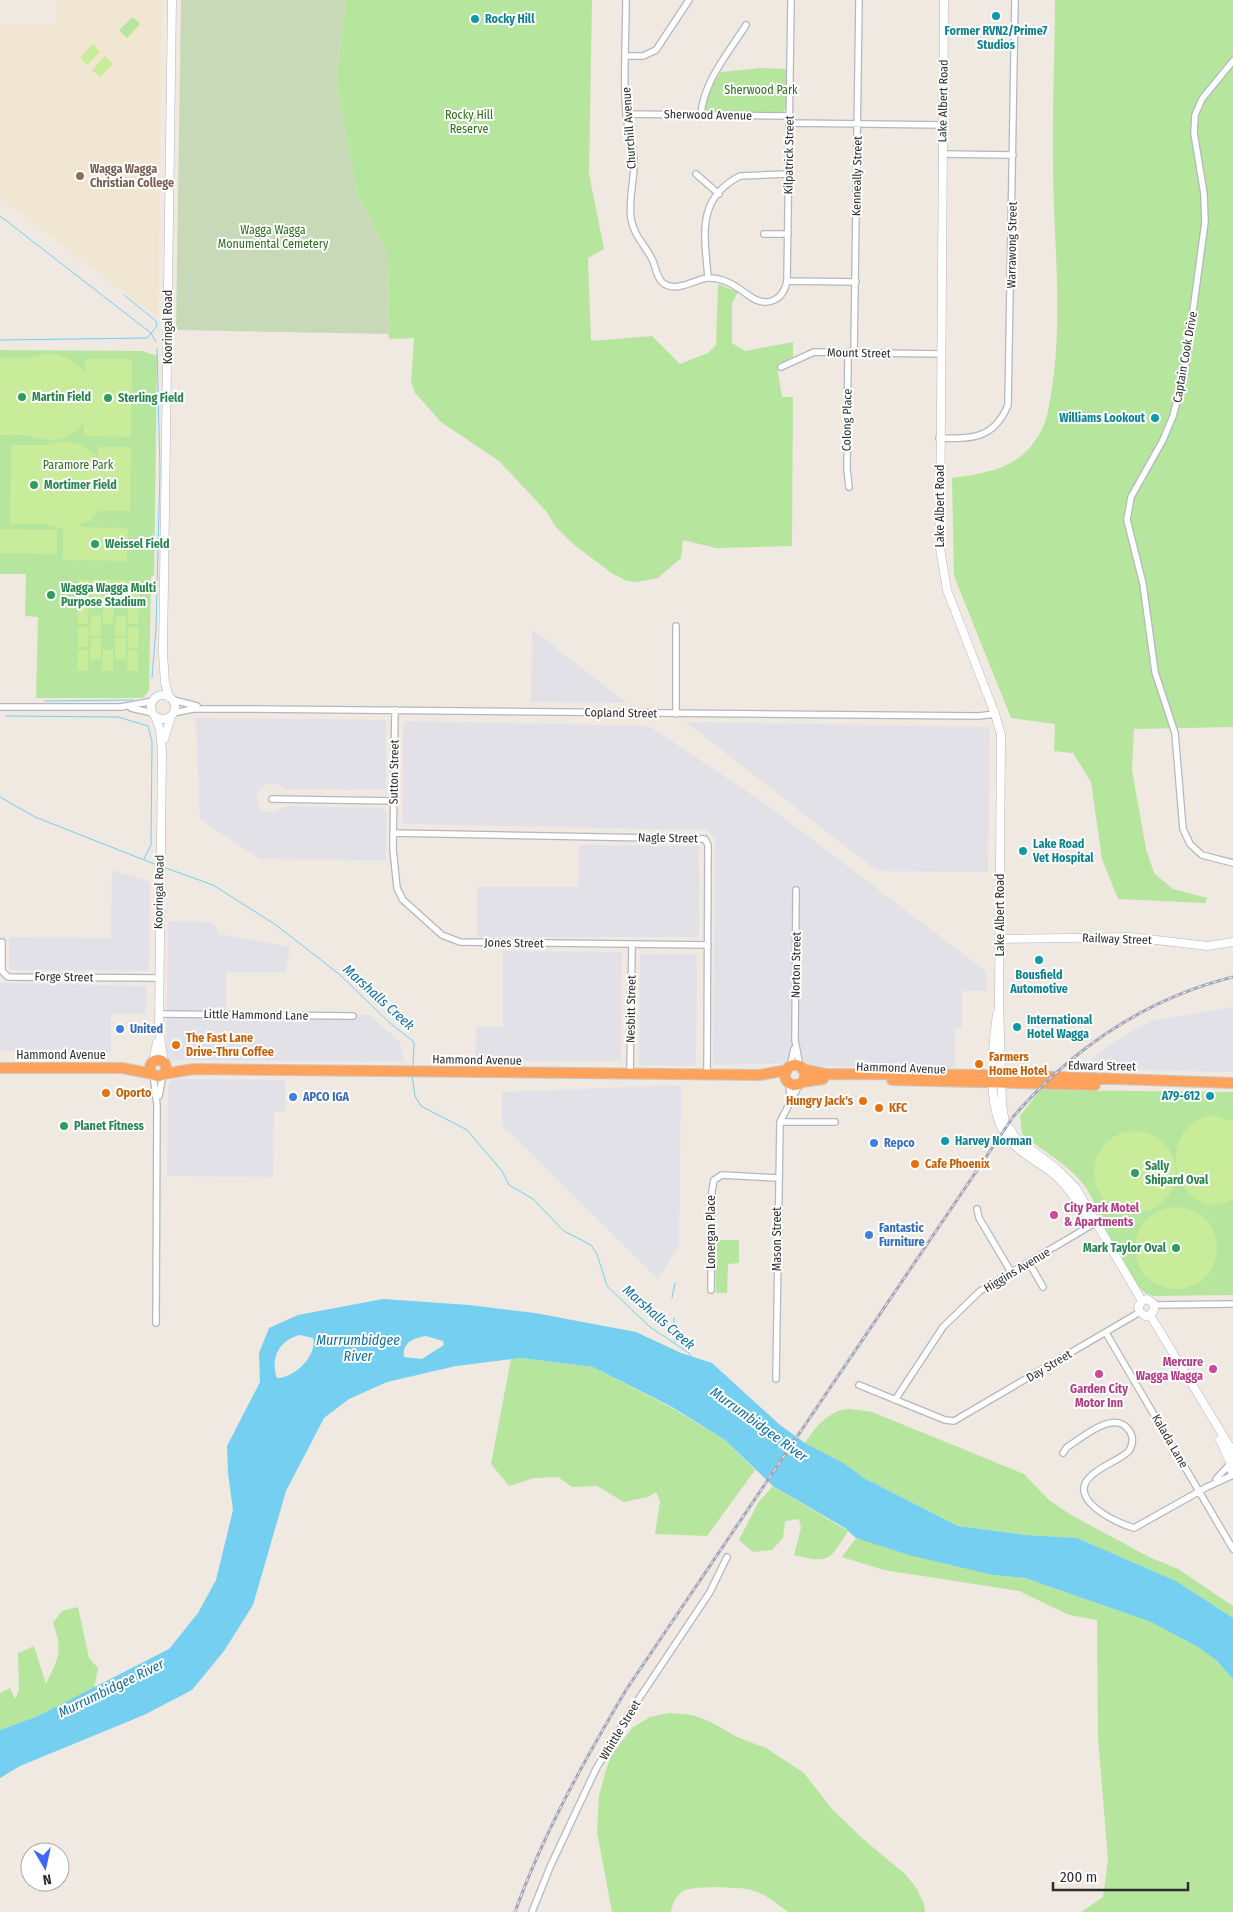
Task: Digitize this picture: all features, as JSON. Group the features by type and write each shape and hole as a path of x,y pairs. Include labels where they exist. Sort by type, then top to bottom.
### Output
{"highway":[{"name":"Hammond Avenue","path":"0,1068 795,1075 814,1079 997,1079"},
{"name":"Edward Street","path":"997,1079 1106,1085 1231,1083"}],"main road":[{"name":"Kooringal Road","path":"154,700 161,679 163,654 172,0"},
{"name":"Lake Albert Road","path":"944,0 939,438 940,548 943,576 995,714 1002,742 997,1079 1003,1114 1012,1134 1020,1143 1057,1168 1078,1195 1142,1300"},
{"name":"Kooringal Road","path":"163,654 165,683 171,698"},
{"path":"163,695 171,698 175,705 172,715 163,719 154,715 154,700 163,695"},
{"name":"Kooringal Road","path":"154,715 160,730 162,751 158,1069"},
{"name":"Kooringal Road","path":"162,751 166,727 172,715"},
{"name":"Railway Street","path":"999,939 1130,937 1208,946 1233,942"},
{"path":"1142,1300 1149,1300 1154,1305 1154,1310 1150,1315 1145,1316 1140,1312 1138,1305 1142,1300"},
{"path":"1150,1315 1209,1416 1233,1452"},
{"path":"1209,1416 1232,1467"}],"street":[{"name":"Churchill Avenue","path":"626,0 626,114 634,160 630,209 636,234 650,255 659,278 665,284 680,286 708,278 734,284 754,299 768,302 780,297 786,288 787,281"},
{"path":"626,56 643,56 656,50 689,0"},
{"name":"Kilpatrick Street","path":"787,281 791,0"},
{"name":"Kenneally Street","path":"851,352 856,282 859,0"},
{"name":"Warrawong Street","path":"939,438 964,439 980,436 995,426 1008,405 1016,0"},
{"path":"701,115 708,86 746,25"},
{"name":"Captain Cook Drive","path":"1233,61 1202,99 1195,115 1194,133 1204,194 1205,222 1182,386 1168,431 1131,497 1127,512 1129,528 1143,584 1155,672 1173,724 1182,820 1186,837 1190,844 1202,855 1233,863"},
{"name":"Sherwood Avenue","path":"626,114 701,115 858,124 943,125"},
{"path":"942,154 1013,155"},
{"path":"696,174 719,194"},
{"path":"708,278 705,215 719,194 733,180 740,176 788,174"},
{"path":"764,234 788,234"},
{"path":"787,281 856,282"},
{"name":"Colong Place","path":"849,487 847,469 851,352"},
{"name":"Mount Street","path":"781,367 811,353 940,354"},
{"path":"676,626 676,714"},
{"name":"Copland Street","path":"171,698 197,706 246,708 676,714 979,716 995,714"},
{"path":"0,707 121,707 154,700"},
{"path":"121,707 154,715"},
{"name":"Copland Street","path":"172,715 193,709 246,708"},
{"name":"Sutton Street","path":"393,833 395,710"},
{"path":"272,799 393,800"},
{"name":"Jones Street","path":"393,833 394,873 399,895 447,939 460,942 708,944"},
{"name":"Nagle Street","path":"393,833 705,839 708,845 707,1075"},
{"name":"Norton Street","path":"795,1075 796,890"},
{"name":"Forge Street","path":"2,942 2,971 8,977 159,978"},
{"name":"Nesbitt Street","path":"630,1074 632,944"},
{"name":"Little Hammond Lane","path":"159,1014 353,1016"},
{"name":"Kooringal Road","path":"156,1323 158,1069"},
{"name":"Kooringal Road","path":"157,1105 158,1069"},
{"name":"Mason Street","path":"776,1379 780,1122 789,1101 795,1075"},
{"name":"Mason Street","path":"789,1101 795,1075"},
{"path":"780,1122 835,1122"},
{"name":"Lonergan Place","path":"711,1290 713,1182 722,1175 778,1178"},
{"path":"977,1209 978,1218 1011,1272"},
{"name":"Higgins Avenue","path":"894,1400 947,1323 980,1291 1095,1223"},
{"path":"1028,1263 1043,1287"},
{"path":"1154,1305 1233,1304"},
{"name":"Day Street","path":"894,1400 945,1420 958,1420 1140,1312"},
{"name":"Kalada Lane","path":"1106,1332 1233,1549"},
{"path":"859,1385 894,1400"},
{"path":"1063,1453 1067,1447 1106,1424 1118,1422 1127,1428 1132,1440 1129,1451 1092,1474 1087,1482 1085,1492 1091,1506 1134,1528 1207,1487 1232,1467"},
{"path":"1207,1487 1232,1467"},
{"name":"Whittle Street","path":"532,1912 550,1867 596,1769 632,1709 710,1592 727,1558"}],"shaded area":[{"name":"Wagga Wagga Christian College","path":"57,0 162,0 158,318 0,197 0,25 56,26"},
{"path":"532,629 626,703 531,702"},
{"path":"196,718 386,720 386,787 383,790 286,789 277,784 269,783 260,789 257,797 259,807 263,812 273,812 288,806 382,808 386,811 386,860 260,859 200,819"},
{"path":"407,721 649,726 757,798 986,971 987,991 962,991 962,1027 955,1029 955,1068 804,1066 802,1064 787,1063 716,1065 713,1060 715,839 707,830 405,824 402,820 403,724"},
{"path":"686,722 990,727 988,872 877,871"},
{"path":"579,845 699,846 699,937 477,937 477,887 578,887"},
{"path":"112,870 150,882 149,969 145,971 12,970 9,967 9,937 111,938"},
{"path":"168,921 211,922 217,929 218,934 290,947 286,972 226,972 226,1013 370,1015 400,1042 404,1062 166,1060"},
{"path":"503,951 622,952 621,1061 475,1061 476,1027 503,1027"},
{"path":"640,954 697,954 696,1066 639,1065"},
{"path":"0,983 147,986 146,1014 111,1014 111,1053 0,1051"},
{"path":"1233,1007 1233,1072 1083,1069 1106,1047 1150,1021"},
{"path":"172,1079 285,1080 285,1112 274,1111 273,1177 167,1176 168,1085"},
{"path":"681,1085 679,1245 658,1279 502,1125 502,1092"}],"green space":[{"name":"Wagga Wagga Monumental Cemetery","path":"181,0 346,0 336,80 357,194 388,255 389,334 176,330"},
{"name":"Rocky Hill Reserve","path":"346,0 592,0 589,174 604,249 588,258 591,341 652,336 680,364 708,353 716,345 718,284 738,292 732,303 732,343 745,351 793,342 793,359 777,366 782,397 793,397 792,546 716,548 683,540 681,558 658,578 637,582 627,581 613,574 573,544 555,526 546,511 499,461 441,422 415,393 411,381 414,338 389,339 388,255 357,194 336,80"},
{"path":"1055,0 1233,0 1233,727 1134,729 1132,770 1146,849 1154,873 1173,889 1207,898 1205,903 1118,899 1102,859 1091,782 1073,753 1054,751 1055,724 1011,718 954,576 952,478 991,471 1014,461 1033,443 1043,427 1049,403 1055,366 1057,337 1057,279 1053,192"},
{"path":"133,17 140,24 127,38 119,30"},
{"path":"93,44 100,52 87,65 80,58"},
{"path":"105,56 113,64 100,77 92,70"},
{"name":"Sherwood Park","path":"760,68 787,69 787,107 783,112 709,112 706,110 707,95 721,72"},
{"name":"Paramore Park","path":"0,350 143,351 157,356 154,575 151,577 149,690 143,698 36,698 38,617 25,616 26,574 0,574"},
{"path":"50,353 69,360 85,372 85,359 132,359 131,437 84,436 84,423 70,435 58,440 21,435 0,435 0,358 30,358"},
{"path":"65,441 80,444 98,457 98,447 131,447 130,511 99,511 92,519 76,527 128,528 127,561 63,560 63,529 46,524 10,524 11,445 46,445"},
{"path":"0,529 57,530 57,554 0,553"},
{"path":"79,580 89,580 89,601 78,601"},
{"path":"91,580 102,580 101,601 91,600"},
{"path":"103,580 114,580 114,601 103,601"},
{"path":"116,580 126,580 126,601 115,601"},
{"path":"128,581 139,581 139,601 128,601"},
{"path":"78,603 89,603 88,624 78,624"},
{"path":"103,604 114,604 113,624 103,624"},
{"path":"128,604 139,604 138,624 128,624"},
{"path":"91,615 101,615 101,636 90,636"},
{"path":"116,616 126,616 126,636 115,636"},
{"path":"78,627 89,627 88,647 78,647"},
{"path":"128,627 139,627 138,648 128,648"},
{"path":"91,638 101,638 101,659 90,659"},
{"path":"115,638 126,638 126,659 115,659"},
{"path":"78,650 88,650 88,671 77,670"},
{"path":"103,650 113,650 113,671 102,671"},
{"path":"128,650 138,651 138,671 127,671"},
{"path":"1040,1090 1233,1092 1233,1295 1154,1296 1145,1293 1138,1286 1106,1230 1084,1185 1062,1164 1022,1134 1020,1116"},
{"path":"1212,1115 1233,1121 1233,1199 1214,1205 1198,1201 1186,1189 1178,1174 1176,1155 1180,1138 1192,1124"},
{"name":"Sally Shipard Oval","path":"1135,1131 1151,1134 1164,1143 1173,1156 1176,1172 1173,1188 1164,1201 1151,1210 1135,1213 1119,1210 1106,1201 1097,1188 1094,1172 1097,1156 1106,1143 1119,1134"},
{"name":"Mark Taylor Oval","path":"1176,1207 1192,1210 1205,1219 1214,1232 1217,1248 1214,1264 1205,1277 1192,1286 1176,1289 1160,1286 1147,1277 1138,1264 1135,1248 1138,1232 1147,1219 1160,1210"},
{"path":"715,1240 739,1240 739,1263 728,1264 727,1293 716,1293"},
{"path":"521,1358 593,1367 672,1408 725,1440 755,1470 707,1536 655,1534 660,1501 656,1492 648,1497 624,1502 597,1486 572,1487 558,1477 534,1478 509,1486 491,1464 511,1359"},
{"path":"850,1409 872,1412 1024,1474 1049,1500 1071,1515 1149,1557 1178,1569 1233,1606 1233,1618 1176,1581 1077,1538 1026,1535 958,1526 864,1478 845,1464 805,1443 829,1416 842,1410"},
{"path":"773,1486 848,1531 832,1554 822,1559 794,1555 801,1528 799,1519 785,1521 783,1538 772,1550 753,1552 739,1540 758,1503"},
{"path":"856,1538 993,1575 1025,1578 1151,1622 1198,1647 1216,1660 1233,1679 1233,1912 1081,1912 1103,1897 1108,1860 1098,1738 1097,1620 1069,1615 1019,1591 884,1570 842,1557"},
{"path":"78,1607 89,1658 98,1668 94,1689 38,1716 0,1730 0,1693 10,1688 15,1699 19,1690 18,1653 34,1646 46,1684 57,1660 59,1648 53,1623 62,1611"},
{"path":"669,1713 692,1715 709,1721 737,1737 766,1748 804,1773 832,1809 862,1838 906,1875 917,1889 924,1904 925,1912 788,1912 756,1891 718,1887 685,1890 675,1900 671,1912 612,1912 597,1832 599,1796 605,1773 611,1755 633,1727 650,1717"}],"water":[{"name":"Murrumbidgee River","path":"383,1299 469,1305 535,1313 636,1332 681,1353 712,1363 780,1425 805,1443 845,1464 864,1478 958,1526 1026,1535 1077,1538 1176,1581 1233,1618 1233,1679 1216,1660 1198,1647 1151,1622 1025,1578 993,1575 909,1555 856,1538 845,1528 773,1486 725,1440 672,1407 593,1367 521,1358 456,1366 387,1382 349,1399 324,1418 286,1491 253,1605 224,1651 192,1690 144,1715 20,1766 0,1778 0,1730 38,1716 169,1649 198,1613 216,1580 233,1510 228,1473 227,1446 260,1382 259,1353 269,1328 298,1315","holes":["300,1335 313,1338 312,1352 297,1371 277,1378 275,1364 278,1351 287,1341","426,1336 443,1341 444,1345 422,1359 404,1357 405,1348 409,1342"]}],"waterway":[{"path":"0,216 151,333 156,342"},
{"path":"0,340 147,338 157,326 156,321 124,295"},
{"path":"152,678 156,628 160,470 157,349"},
{"path":"45,701 133,700"},
{"path":"6,716 118,717 148,726 152,742 151,845 144,859"},
{"name":"Marshalls Creek","path":"0,797 35,817 157,865"},
{"name":"Marshalls Creek","path":"163,867 213,885 276,925 339,974 390,1023 414,1042 413,1066"},
{"name":"Marshalls Creek","path":"412,1075 415,1096 421,1106 467,1130 502,1171 509,1185 533,1199 564,1231 591,1245 597,1254 607,1286 650,1327 689,1353 691,1357"},
{"path":"672,1298 675,1283"},
{"path":"674,1318 675,1342"}],"railway":[{"path":"515,1912 551,1826 626,1690 1013,1117 1060,1070 1112,1030 1140,1013 1170,999 1233,977"}],"place":[{"name":"Former RVN2/Prime7 Studios","path":"996,16"},
{"name":"Rocky Hill","path":"475,19"},
{"name":"Wagga Wagga Christian College","path":"80,176"},
{"name":"Martin Field","path":"22,397"},
{"name":"Sterling Field","path":"108,398"},
{"name":"Williams Lookout","path":"1155,418"},
{"name":"Mortimer Field","path":"34,485"},
{"name":"Weissel Field","path":"95,544"},
{"name":"Wagga Wagga Multi Purpose Stadium","path":"51,595"},
{"name":"Lake Road Vet Hospital","path":"1023,851"},
{"name":"Bousfield Automotive","path":"1039,960"},
{"name":"International Hotel Wagga","path":"1017,1027"},
{"name":"United","path":"120,1029"},
{"name":"The Fast Lane Drive-Thru Coffee","path":"176,1045"},
{"name":"Farmers Home Hotel","path":"979,1064"},
{"name":"Oporto","path":"106,1093"},
{"name":"A79-612","path":"1210,1096"},
{"name":"APCO IGA","path":"293,1097"},
{"name":"Hungry Jack's","path":"863,1101"},
{"name":"KFC","path":"879,1108"},
{"name":"Planet Fitness","path":"64,1126"},
{"name":"Harvey Norman","path":"945,1141"},
{"name":"Repco","path":"874,1143"},
{"name":"Cafe Phoenix","path":"915,1164"},
{"name":"Sally Shipard Oval","path":"1135,1173"},
{"name":"City Park Motel & Apartments","path":"1054,1215"},
{"name":"Fantastic Furniture","path":"869,1235"},
{"name":"Mark Taylor Oval","path":"1176,1248"},
{"name":"Mercure Wagga Wagga","path":"1213,1369"},
{"name":"Garden City Motor Inn","path":"1099,1374"}]}
